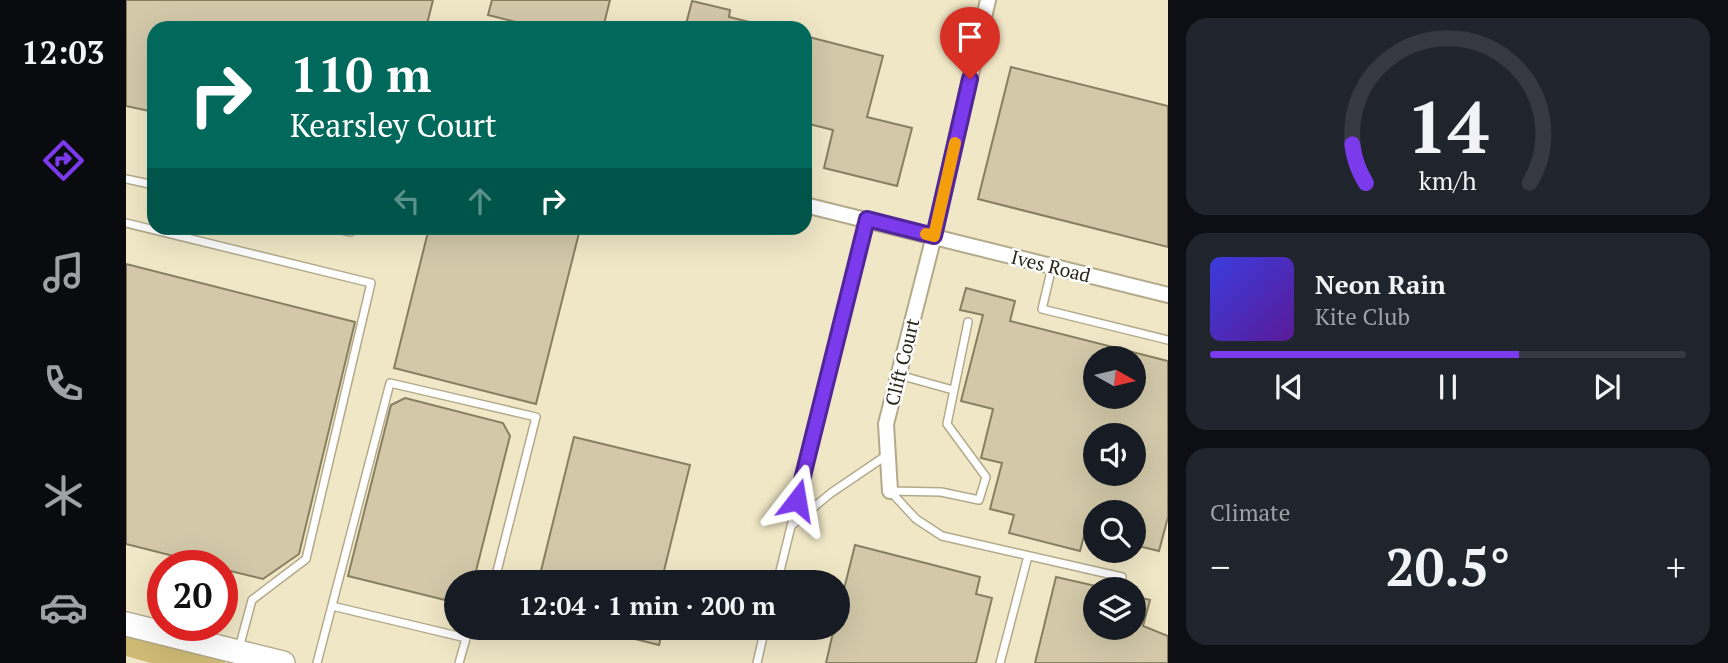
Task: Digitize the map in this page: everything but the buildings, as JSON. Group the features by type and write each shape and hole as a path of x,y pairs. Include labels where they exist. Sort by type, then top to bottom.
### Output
{"main road":[{"path":"126,624 284,663"}],"street":[{"name":"Clift Court","path":"890,491 886,424 934,236 988,0"},
{"name":"Ives Road","path":"812,207 1168,295"}],"lane":[{"path":"126,179 147,184"},
{"path":"780,570 867,219"},
{"path":"126,223 147,228"},
{"path":"175,235 371,283 306,559 252,600 237,652"},
{"path":"1052,266 1042,309 1168,340"},
{"path":"890,491 942,492 979,500 986,477 947,424 968,322"},
{"path":"899,374 953,390"},
{"path":"317,663 390,383 536,417 497,570"},
{"path":"791,526 831,493 888,454"},
{"path":"890,491 916,519 942,536 1122,577"},
{"path":"1000,663 1028,556"},
{"path":"332,606 444,633"},
{"path":"459,663 465,640"},
{"path":"757,663 762,640"}],"shaded area":[{"path":"126,632 147,637 147,641 162,641 226,657 225,663 151,663 126,656"}],"slow traffic":[{"path":"926,234 934,236 955,143"}],"route":[{"path":"797,500 867,219 934,236 970,79"}]}
